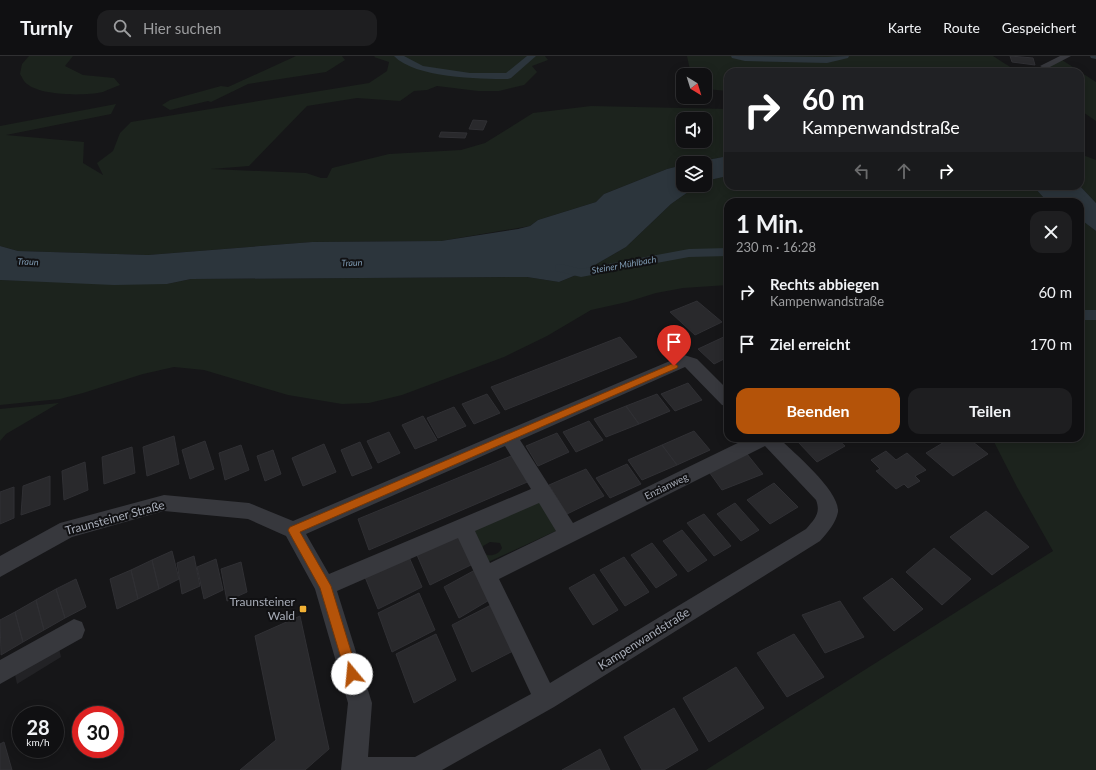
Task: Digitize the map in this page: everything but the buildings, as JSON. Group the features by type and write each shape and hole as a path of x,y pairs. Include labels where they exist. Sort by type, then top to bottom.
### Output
{"street":[{"path":"1045,66 1067,56"},
{"path":"354,770 360,704 325,586 293,530 684,361 691,363 724,396"},
{"path":"510,437 568,533"},
{"name":"Enzianweg","path":"486,575 568,533 756,442"},
{"name":"Kampenwandstraße","path":"354,770 417,770 546,699 813,535 827,519 829,504 823,494 772,442"},
{"path":"325,586 544,492"},
{"name":"Traunsteiner Straße","path":"0,567 67,529 164,503 249,510 293,530"},
{"path":"462,526 546,699"},
{"path":"0,673 74,630"}],"shaded area":[{"path":"29,56 73,56 65,66 83,75 114,78 120,85 103,92 86,94 64,94 43,91 27,84 20,74 22,64"},
{"path":"296,56 342,56 345,60 326,72 248,84 211,102 208,101 170,110 162,105 170,100 221,86 228,87"},
{"path":"375,56 545,56 548,60 532,66 537,72 524,85 499,91 478,91 437,86 427,90 414,91 400,101 357,98 307,106 249,166 211,169 306,173 321,178 327,178 332,168 389,154 461,150 485,143 533,113 591,106 724,109 724,157 712,159 712,156 676,156 676,167 604,194 596,202 538,220 530,226 441,241 312,242 148,255 18,251 0,246 0,126 116,104 111,114 6,135 84,142 83,163 103,175 97,163 113,151 120,133 131,122 369,83 387,71 389,62 374,57"},
{"path":"687,56 993,56 1012,68 724,68 724,91 712,90 712,68 690,68"},
{"path":"1062,60 1074,68 1048,68"},
{"path":"1084,74 1096,82 1096,121 1084,113"},
{"path":"1084,156 1096,160 1096,203 1084,190"},
{"path":"724,177 724,190 1037,190 1045,198 724,198 724,285 683,288 656,293 627,302 591,310 547,336 504,357 402,395 369,403 342,404 288,395 204,370 174,367 143,374 60,399 0,405 0,280 167,284 191,279 527,277 559,282 581,273 626,247 671,204 688,192 712,192 712,179"},
{"path":"1084,222 1096,231 1096,770 706,770 1053,551 1017,487 994,442 1084,442"},
{"path":"59,403 6,434 0,441 0,409"},
{"path":"532,497 543,502 558,530 484,564 462,526","holes":["490,542 500,543 502,548 496,554 487,555 483,551 483,546"]},
{"path":"58,644 61,657 17,684 14,670"}],"water":[{"path":"724,157 724,177 712,179 712,159"},
{"name":"Traun","path":"676,167 676,192 688,192 671,204 626,247 581,273 559,282 527,277 191,279 167,284 114,285 0,280 0,246 18,251 148,255 312,242 441,241 518,229 530,226 538,220 596,202 604,194"},
{"path":"1037,190 1084,190 1096,203 1096,231 1084,222 1084,198 1043,197"}],"waterway":[{"path":"398,56 421,68 470,76 508,76 532,56"},
{"path":"735,56 745,58 827,60 845,56"},
{"name":"Steiner Mühlbach","path":"561,268 581,273 689,253 724,252"},
{"name":"Steiner Mühlbach","path":"1084,315 1096,315"}],"place":[{"name":"Traunsteiner Wald","path":"303,609"}],"route":[{"path":"352,674 325,586 293,530 674,366"}]}
